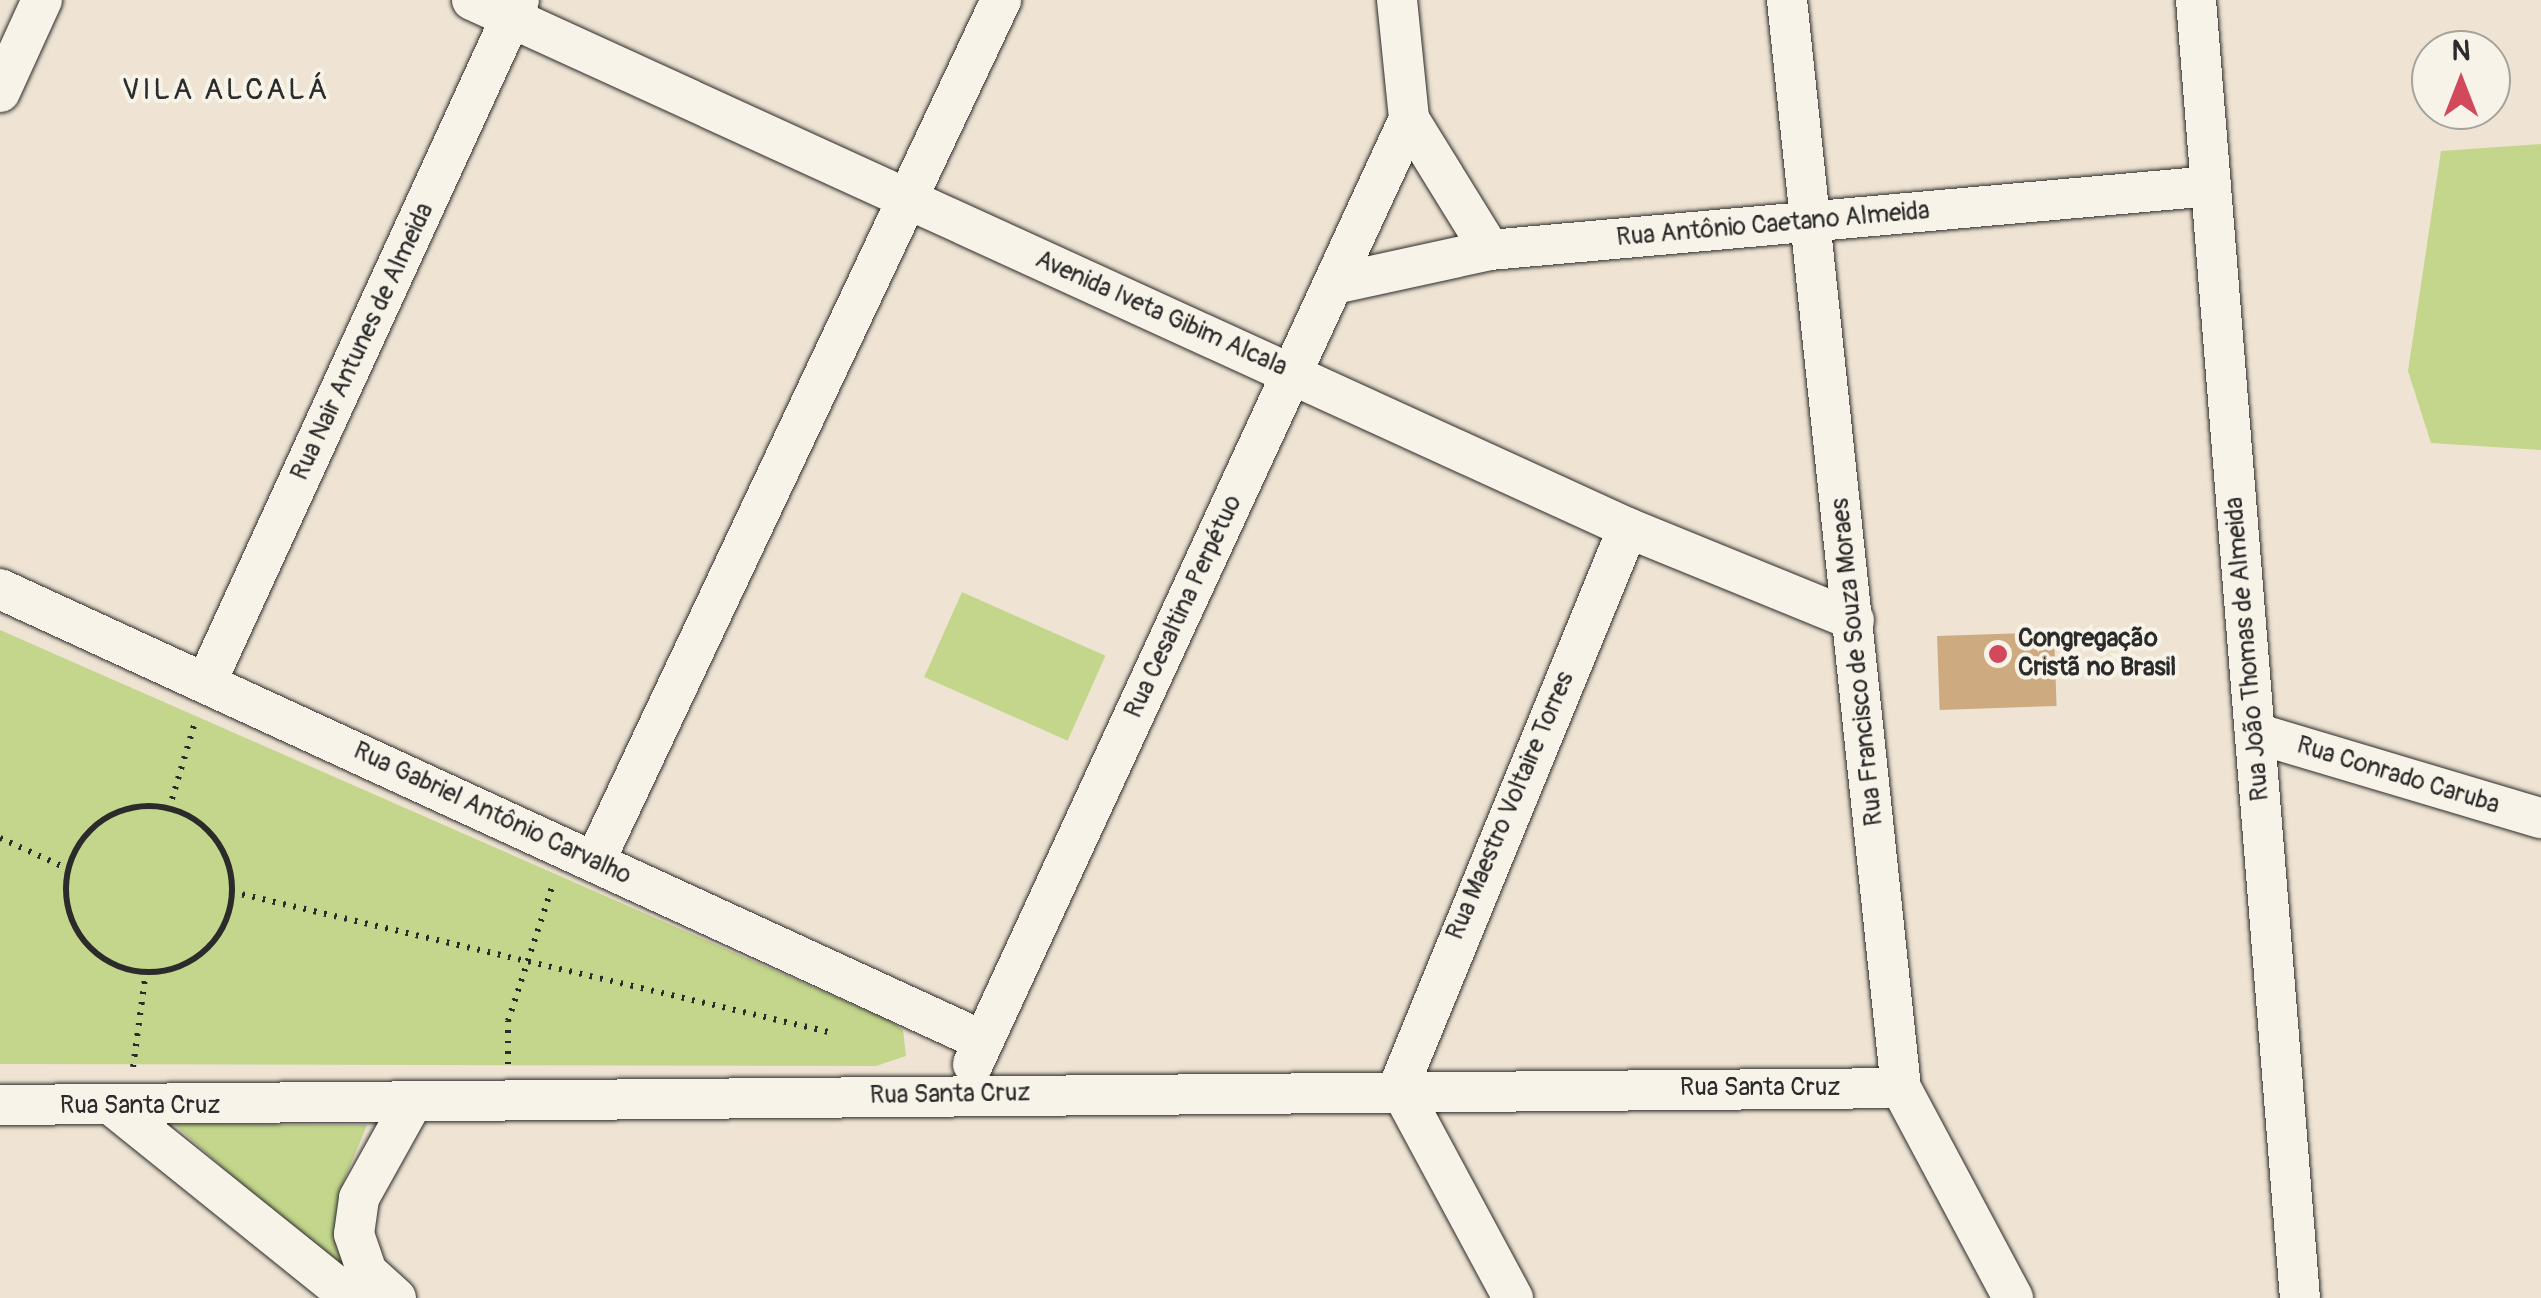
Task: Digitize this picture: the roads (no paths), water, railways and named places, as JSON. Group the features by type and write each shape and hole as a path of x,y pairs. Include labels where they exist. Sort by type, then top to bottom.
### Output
{"street":[{"path":"0,92 42,0"},
{"name":"Avenida Iveta Gibim Alcala","path":"472,0 515,9 908,198 1628,528 1854,620"},
{"path":"580,855 908,198 1001,0"},
{"name":"Rua Cesaltina Perpétuo","path":"1397,0 1409,119 1490,250"},
{"name":"Rua Francisco de Souza Moraes","path":"1786,0 1901,1088 2013,1298"},
{"name":"Rua João Thomas de Almeida","path":"2196,0 2300,1298"},
{"name":"Rua Nair Antunes de Almeida","path":"206,684 515,9"},
{"name":"Rua Cesaltina Perpétuo","path":"961,1096 1292,373 1338,283 1409,119"},
{"name":"Rua Antônio Caetano Almeida","path":"1338,283 1490,250 2210,186"},
{"name":"Rua Maestro Voltaire Torres","path":"1399,1086 1628,528"},
{"name":"Rua Gabriel Antônio Carvalho","path":"0,589 983,1041"},
{"name":"Rua Conrado Caruba","path":"2255,733 2541,818"},
{"path":"1399,1086 1512,1298"},
{"name":"Rua Santa Cruz","path":"0,1105 121,1108 1399,1086 1901,1088"},
{"path":"396,1298 367,1272 354,1234 359,1198 414,1101"},
{"path":"121,1108 351,1298"}],"place":[{"name":"Congregação Cristã no Brasil","path":"1998,654"}],"district":[{"name":"VILA ALCALÁ","path":"226,90"}]}
